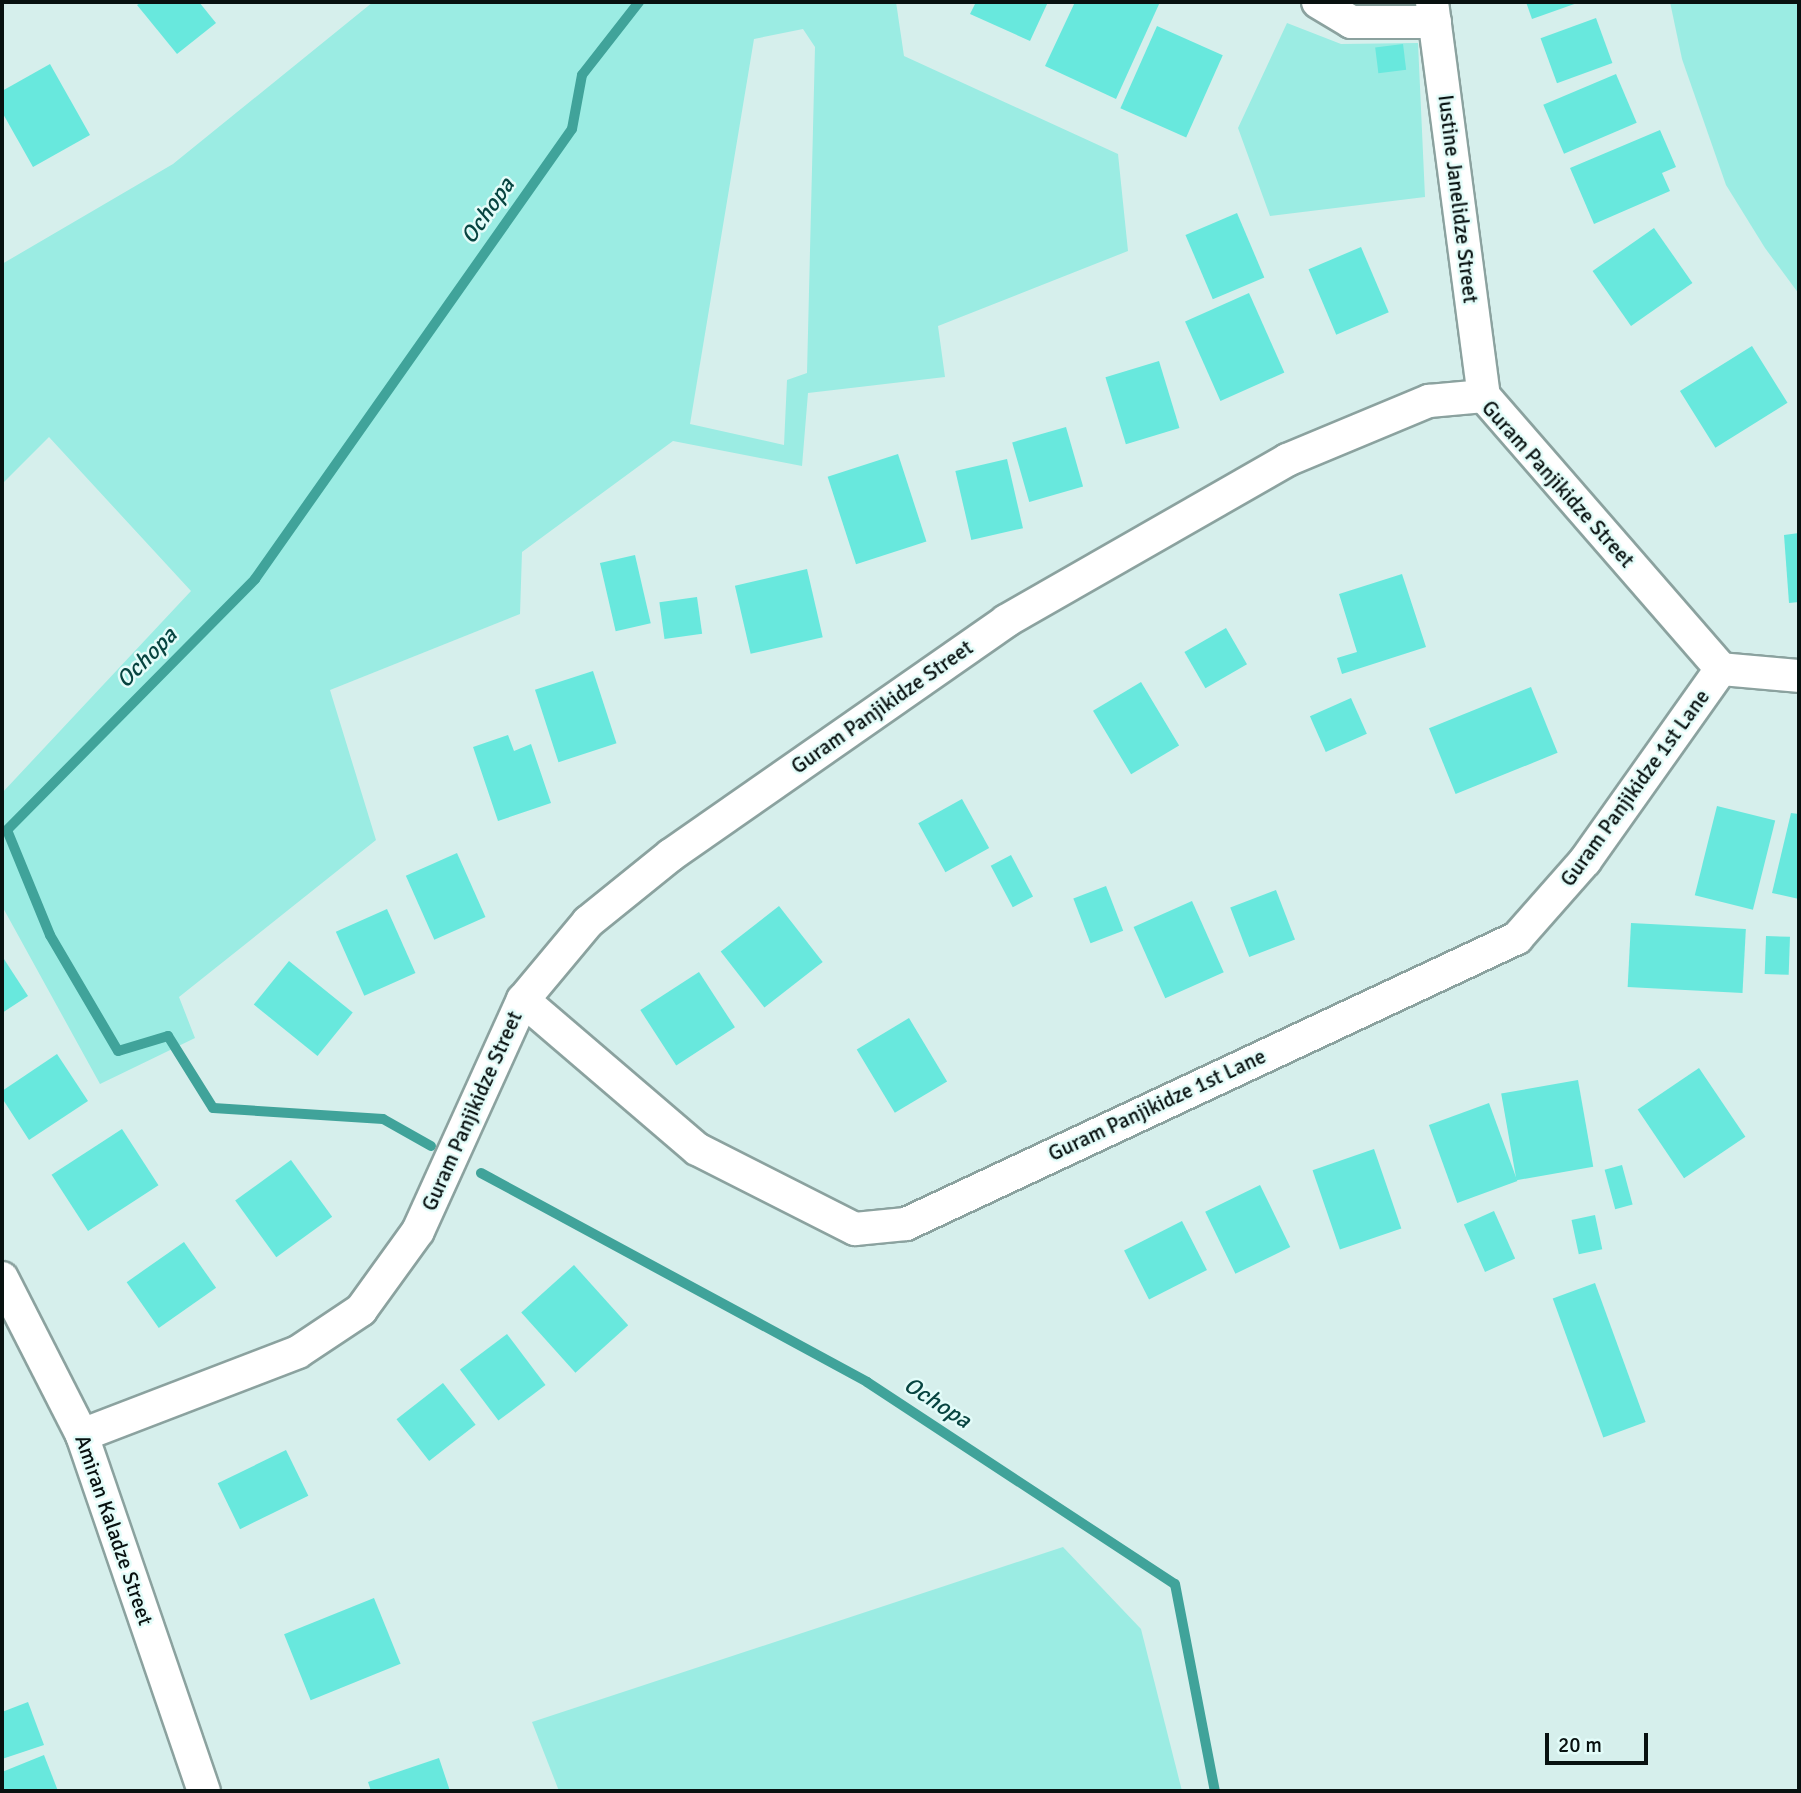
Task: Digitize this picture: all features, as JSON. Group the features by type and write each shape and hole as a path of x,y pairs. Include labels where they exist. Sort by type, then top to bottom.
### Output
{"street":[{"path":"1318,2 1351,22 1434,12"},
{"name":"Iustine Janelidze Street","path":"1434,12 1484,396"},
{"name":"Guram Panjikidze Street","path":"82,1435 298,1352 361,1310 418,1231 523,1000 589,922 671,855 1006,621 1287,460 1429,401 1484,396 1721,669"},
{"path":"1721,669 1799,676"},
{"name":"Guram Panjikidze 1st Lane","path":"523,1000 697,1149 855,1229 905,1224 1517,938 1585,861 1721,669"},
{"name":"Amiran Kaladze Street","path":"2,1278 82,1435 204,1791"}],"shaded area":[{"path":"373,2 896,2 904,56 1118,154 1128,251 938,326 945,377 808,393 802,466 673,441 522,552 520,614 330,690 376,840 179,997 195,1038 100,1084 2,906 2,793 191,591 49,437 2,484 2,264 173,164","holes":["803,29 815,47 807,373 787,380 784,445 690,424 754,39"]},
{"path":"1670,2 1799,2 1799,294 1765,248 1726,185 1682,59"},
{"path":"1287,23 1341,44 1418,43 1425,197 1270,216 1238,128"},
{"path":"1063,1547 1141,1629 1182,1791 559,1791 532,1722"}],"building":[{"path":"142,2 199,2 216,23 177,54 137,5"},
{"path":"976,2 1048,2 1030,41 970,14"},
{"path":"1075,2 1160,2 1116,99 1045,66"},
{"path":"1526,2 1580,2 1532,19"},
{"path":"1596,18 1612,63 1557,83 1541,38"},
{"path":"1157,26 1223,55 1186,138 1120,108"},
{"path":"1403,44 1406,70 1378,73 1375,47"},
{"path":"50,64 90,135 33,167 2,112 2,91"},
{"path":"1616,74 1637,123 1564,154 1543,105"},
{"path":"1660,130 1676,167 1662,173 1670,191 1594,224 1570,168"},
{"path":"1237,213 1264,277 1213,299 1185,235"},
{"path":"1654,228 1692,283 1631,326 1593,271"},
{"path":"1361,247 1389,312 1336,335 1309,269"},
{"path":"1249,293 1284,372 1220,401 1185,321"},
{"path":"1752,346 1788,403 1715,448 1680,391"},
{"path":"1159,361 1179,428 1126,444 1105,377"},
{"path":"1066,427 1083,487 1029,502 1012,442"},
{"path":"898,454 926,541 856,564 828,477"},
{"path":"1007,459 1023,528 971,540 955,471"},
{"path":"1799,533 1799,602 1789,603 1784,535"},
{"path":"635,555 651,623 616,631 600,563"},
{"path":"807,569 823,637 751,654 735,586"},
{"path":"1402,574 1426,647 1342,674 1337,658 1357,652 1339,594"},
{"path":"697,597 702,634 665,639 659,602"},
{"path":"1226,628 1247,664 1205,688 1184,652"},
{"path":"593,671 616,743 558,762 535,690"},
{"path":"1141,682 1179,745 1131,774 1093,711"},
{"path":"1531,687 1558,753 1456,794 1429,728"},
{"path":"1351,698 1367,734 1326,752 1310,716"},
{"path":"508,735 514,751 531,744 551,803 498,821 473,747"},
{"path":"962,799 989,848 945,872 918,823"},
{"path":"1717,806 1775,821 1753,910 1695,895"},
{"path":"1791,813 1799,814 1799,899 1772,893"},
{"path":"457,853 485,917 434,940 406,876"},
{"path":"1011,855 1033,896 1013,907 991,866"},
{"path":"1106,886 1123,931 1091,943 1073,899"},
{"path":"1276,890 1295,939 1249,957 1230,908"},
{"path":"1192,901 1224,972 1165,998 1134,927"},
{"path":"779,906 823,962 764,1008 721,952"},
{"path":"387,909 415,973 364,996 336,932"},
{"path":"1631,923 1746,929 1742,993 1628,987"},
{"path":"1766,936 1790,937 1789,975 1765,974"},
{"path":"2,956 28,996 2,1013"},
{"path":"289,961 353,1013 317,1056 254,1005"},
{"path":"699,972 735,1027 676,1065 640,1010"},
{"path":"909,1018 947,1081 895,1113 857,1049"},
{"path":"57,1054 88,1101 29,1140 2,1098 2,1091"},
{"path":"1699,1068 1745,1137 1684,1178 1638,1109"},
{"path":"1578,1080 1593,1167 1516,1180 1501,1094"},
{"path":"1489,1103 1517,1181 1457,1203 1429,1125"},
{"path":"122,1129 158,1185 88,1231 52,1175"},
{"path":"1374,1149 1401,1228 1340,1250 1313,1170"},
{"path":"291,1160 332,1217 276,1257 235,1201"},
{"path":"1622,1165 1633,1205 1615,1209 1605,1170"},
{"path":"1260,1185 1290,1247 1235,1274 1205,1212"},
{"path":"1494,1211 1515,1259 1485,1272 1464,1224"},
{"path":"1595,1215 1602,1249 1579,1254 1572,1220"},
{"path":"1182,1221 1207,1270 1149,1300 1124,1251"},
{"path":"184,1242 216,1288 159,1328 127,1282"},
{"path":"574,1265 628,1325 575,1373 521,1313"},
{"path":"1595,1283 1646,1422 1603,1437 1553,1298"},
{"path":"507,1334 546,1385 498,1421 460,1370"},
{"path":"443,1383 476,1425 429,1461 397,1419"},
{"path":"286,1450 308,1496 240,1529 218,1483"},
{"path":"374,1598 401,1664 311,1700 284,1634"},
{"path":"28,1702 44,1745 2,1759 2,1712"},
{"path":"44,1755 58,1791 2,1791 2,1772"},
{"path":"439,1758 450,1791 371,1791 368,1782"}],"waterway":[{"name":"Ochopa","path":"431,1146 383,1119 213,1108 168,1036 118,1051 50,935 7,830 255,579 572,129 582,75 639,2"},
{"name":"Ochopa","path":"481,1173 867,1382 1175,1584 1215,1791"}]}
